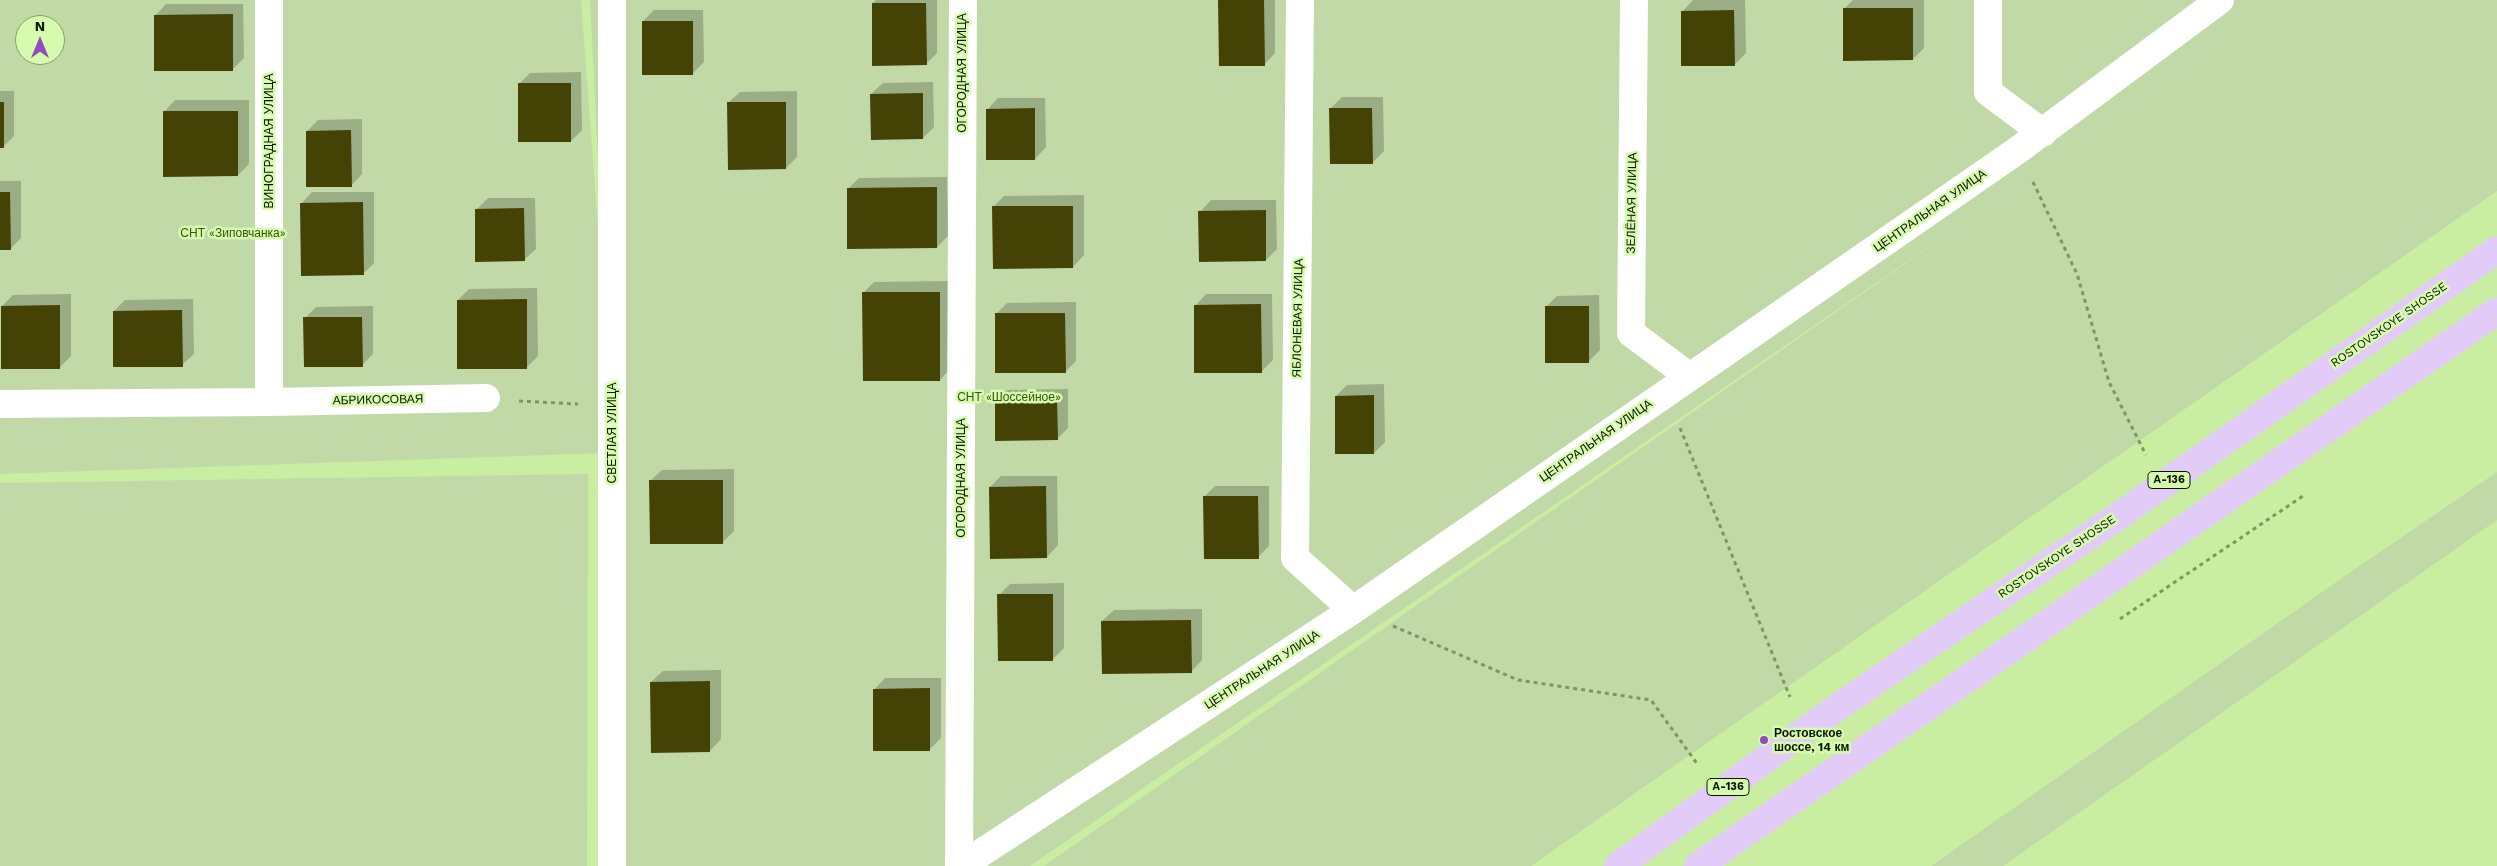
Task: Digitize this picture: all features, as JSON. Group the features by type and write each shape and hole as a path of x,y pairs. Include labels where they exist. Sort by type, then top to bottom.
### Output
{"highway":[{"name":"ROSTOVSKOYE SHOSSE","path":"1618,866 1838,707 2120,515 2497,250"},
{"path":"1698,866 2497,311"}],"street":[{"name":"ВИНОГРАДНАЯ УЛИЦА","path":"269,0 270,402"},
{"name":"СВЕТЛАЯ УЛИЦА","path":"612,0 612,866"},
{"name":"ОГОРОДНАЯ УЛИЦА","path":"960,866 963,0"},
{"name":"ЯБЛОНЕВАЯ УЛИЦА","path":"1300,0 1295,558 1353,610"},
{"name":"ЗЕЛЁНАЯ УЛИЦА","path":"1634,0 1631,334 1690,377"},
{"path":"1988,0 1988,92 2043,133"},
{"name":"ЦЕНТРАЛЬНАЯ УЛИЦА","path":"960,866 1353,610 2043,133 2220,0"},
{"name":"АБРИКОСОВАЯ","path":"0,404 486,398"}],"path":[{"path":"2018,150 2077,274 2109,382 2149,459"},
{"path":"1666,393 1793,704"},
{"path":"486,398 611,406"},
{"path":"2116,622 2303,496"},
{"path":"1353,610 1440,644 1518,680 1651,700 1700,768"}],"green space":[{"path":"0,0 581,0 609,375 590,0 2497,0 2497,191 1531,866 1044,866 1979,212 1030,866 611,866 606,453 0,474"},
{"path":"2497,472 2497,520 2003,866 1931,866 2342,578"},
{"path":"588,474 587,866 0,866 0,483"}],"building":[{"path":"1218,0 1264,0 1265,66 1219,66"},
{"path":"872,3 926,3 927,65 872,66"},
{"path":"1843,8 1913,8 1913,60 1843,61"},
{"path":"1734,10 1735,66 1681,66 1681,11"},
{"path":"233,14 233,71 154,71 154,15"},
{"path":"642,21 693,21 693,75 642,75"},
{"path":"518,83 571,83 571,142 518,142"},
{"path":"923,93 923,139 871,140 870,94"},
{"path":"0,102 4,102 4,148 0,148"},
{"path":"727,102 786,102 786,169 728,170"},
{"path":"1035,108 1035,160 986,160 986,109"},
{"path":"1329,108 1372,108 1373,164 1330,164"},
{"path":"163,111 238,111 238,176 163,177"},
{"path":"351,130 352,187 306,187 306,131"},
{"path":"937,187 937,248 847,249 847,188"},
{"path":"0,192 10,192 11,250 0,250"},
{"path":"363,202 364,275 301,276 300,203"},
{"path":"992,206 1073,206 1073,268 993,269"},
{"path":"524,208 525,261 475,262 475,209"},
{"path":"1266,210 1266,261 1199,262 1198,211"},
{"path":"862,292 940,292 940,381 863,381"},
{"path":"527,299 527,369 457,369 457,300"},
{"path":"1261,304 1262,373 1194,373 1194,305"},
{"path":"60,305 60,369 1,369 1,306"},
{"path":"1545,306 1589,306 1589,363 1545,363"},
{"path":"182,310 183,367 113,367 113,311"},
{"path":"995,313 1065,313 1066,373 995,373"},
{"path":"303,317 362,317 363,367 304,367"},
{"path":"1374,395 1374,454 1335,454 1335,396"},
{"path":"995,400 1057,400 1058,440 995,441"},
{"path":"649,480 723,480 723,544 650,544"},
{"path":"1046,486 1047,558 990,559 989,487"},
{"path":"1203,496 1258,496 1259,559 1204,559"},
{"path":"997,594 1053,594 1053,661 998,661"},
{"path":"1191,620 1192,673 1102,674 1101,621"},
{"path":"710,681 710,752 651,753 650,682"},
{"path":"930,688 930,751 873,751 873,689"}],"place":[{"name":"Ростовское шоссе, 14 км","path":"1764,740"}],"park label":[{"name":"СНТ «Зиповчанка»","path":"233,233"},
{"name":"СНТ «Шоссейное»","path":"1009,397"}]}
